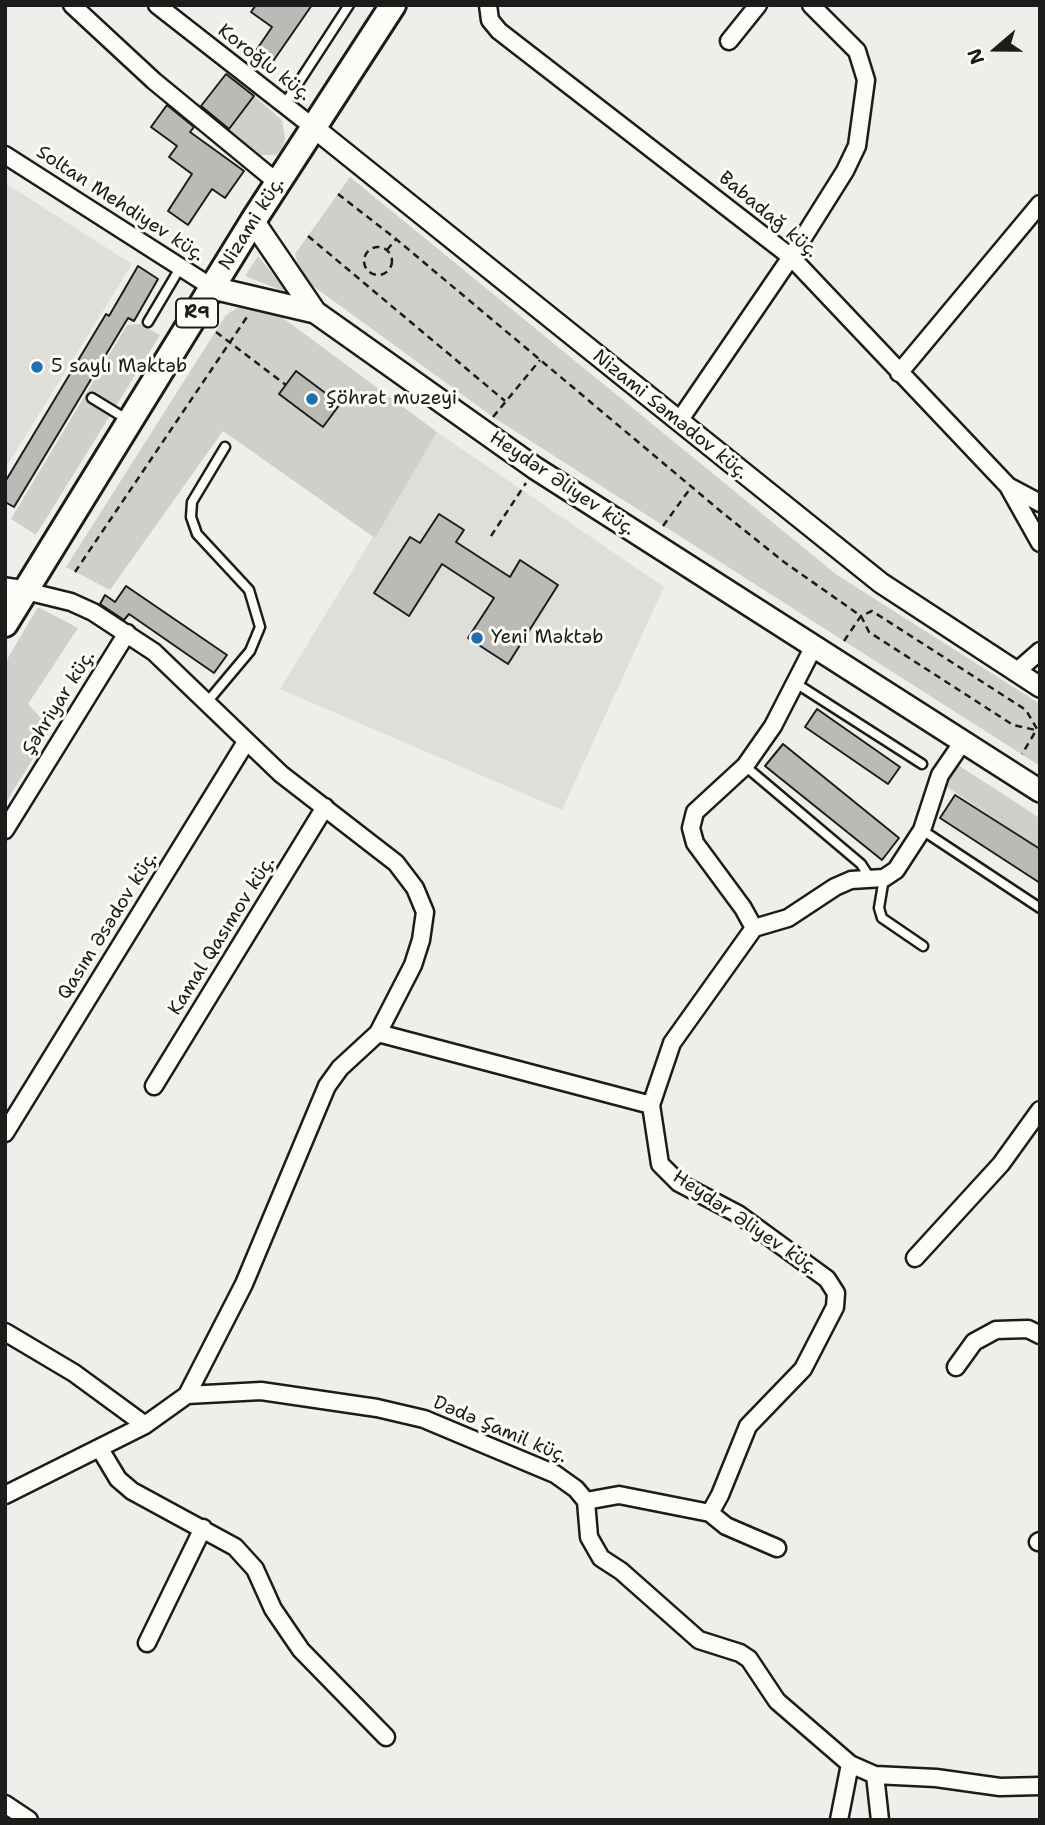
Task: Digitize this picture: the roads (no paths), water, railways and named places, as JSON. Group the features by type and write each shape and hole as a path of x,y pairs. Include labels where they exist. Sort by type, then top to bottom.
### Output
{"highway":[{"name":"Nizami küç.","path":"5,624 15,589 130,422 253,221 393,5"}],"main road":[{"path":"253,221 315,312"},
{"path":"213,288 315,312"},
{"name":"Heydər Əliyev küç.","path":"315,312 535,468 813,648 1040,790"}],"street":[{"path":"72,5 154,81 278,183"},
{"name":"Koroğlu küç.","path":"157,5 313,127"},
{"name":"Babadağ küç.","path":"488,5 490,20 499,31 791,257 1008,486 1040,503"},
{"path":"729,41 758,5"},
{"path":"679,421 791,257 845,171 857,146 866,80 857,51 811,5"},
{"name":"Nizami Səmədov küç.","path":"313,127 881,583 1040,687"},
{"name":"Soltan Mehdiyev küç.","path":"5,155 213,288"},
{"path":"899,373 1040,204"},
{"path":"1008,486 1040,543"},
{"path":"5,1495 145,1425 187,1395 244,1284 327,1086 340,1068 378,1033 413,965 421,940 425,912 415,888 396,863 246,742 180,674 127,633 71,602 15,589"},
{"name":"Şəhriyar küç.","path":"5,830 127,633"},
{"path":"813,648 797,684 746,766 695,812 691,828 695,844 743,908 754,928 788,918 843,884 877,878 909,853 922,830 940,775 962,743"},
{"path":"1016,672 1040,651"},
{"name":"Qasım Əsədov küç.","path":"5,1133 246,742"},
{"name":"Kamal Qasımov küç.","path":"154,1086 325,807"},
{"name":"Heydər Əliyev küç.","path":"710,1513 748,1426 803,1369 835,1307 836,1293 827,1279 738,1214 679,1183 660,1164 652,1105 672,1043 754,928"},
{"path":"378,1033 652,1105"},
{"path":"915,1258 1001,1164 1040,1110"},
{"path":"956,1367 974,1342 996,1330 1028,1329 1040,1335"},
{"path":"5,1332 74,1373 145,1425"},
{"name":"Dədə Şamil küç.","path":"187,1395 261,1391 364,1406 424,1419 555,1474 576,1489 586,1501"},
{"path":"100,1449 118,1479 132,1491 235,1547 255,1569 273,1609 301,1650 386,1737"},
{"path":"778,1548 726,1526 710,1513 619,1495 586,1501 589,1537 601,1558 621,1571 699,1640 740,1653 750,1659 777,1700 850,1763 875,1775 936,1778 1000,1787 1040,1786"},
{"path":"147,1643 203,1528"},
{"path":"839,1820 850,1763"},
{"path":"875,1775 880,1820"},
{"path":"5,1804 29,1820"}],"lane":[{"path":"284,104 349,5"},
{"path":"148,322 180,268"},
{"path":"92,398 130,422"},
{"path":"208,701 250,650 260,626 249,590 198,534 191,517 192,502 225,447"},
{"path":"797,684 922,764"},
{"path":"746,766 877,878 882,918 923,946"},
{"path":"922,830 1040,908"}],"place":[{"name":"5 saylı Məktəb","path":"37,367"},
{"name":"Şöhrət muzeyi","path":"312,399"},
{"name":"Yeni Məktəb","path":"477,638"}]}
